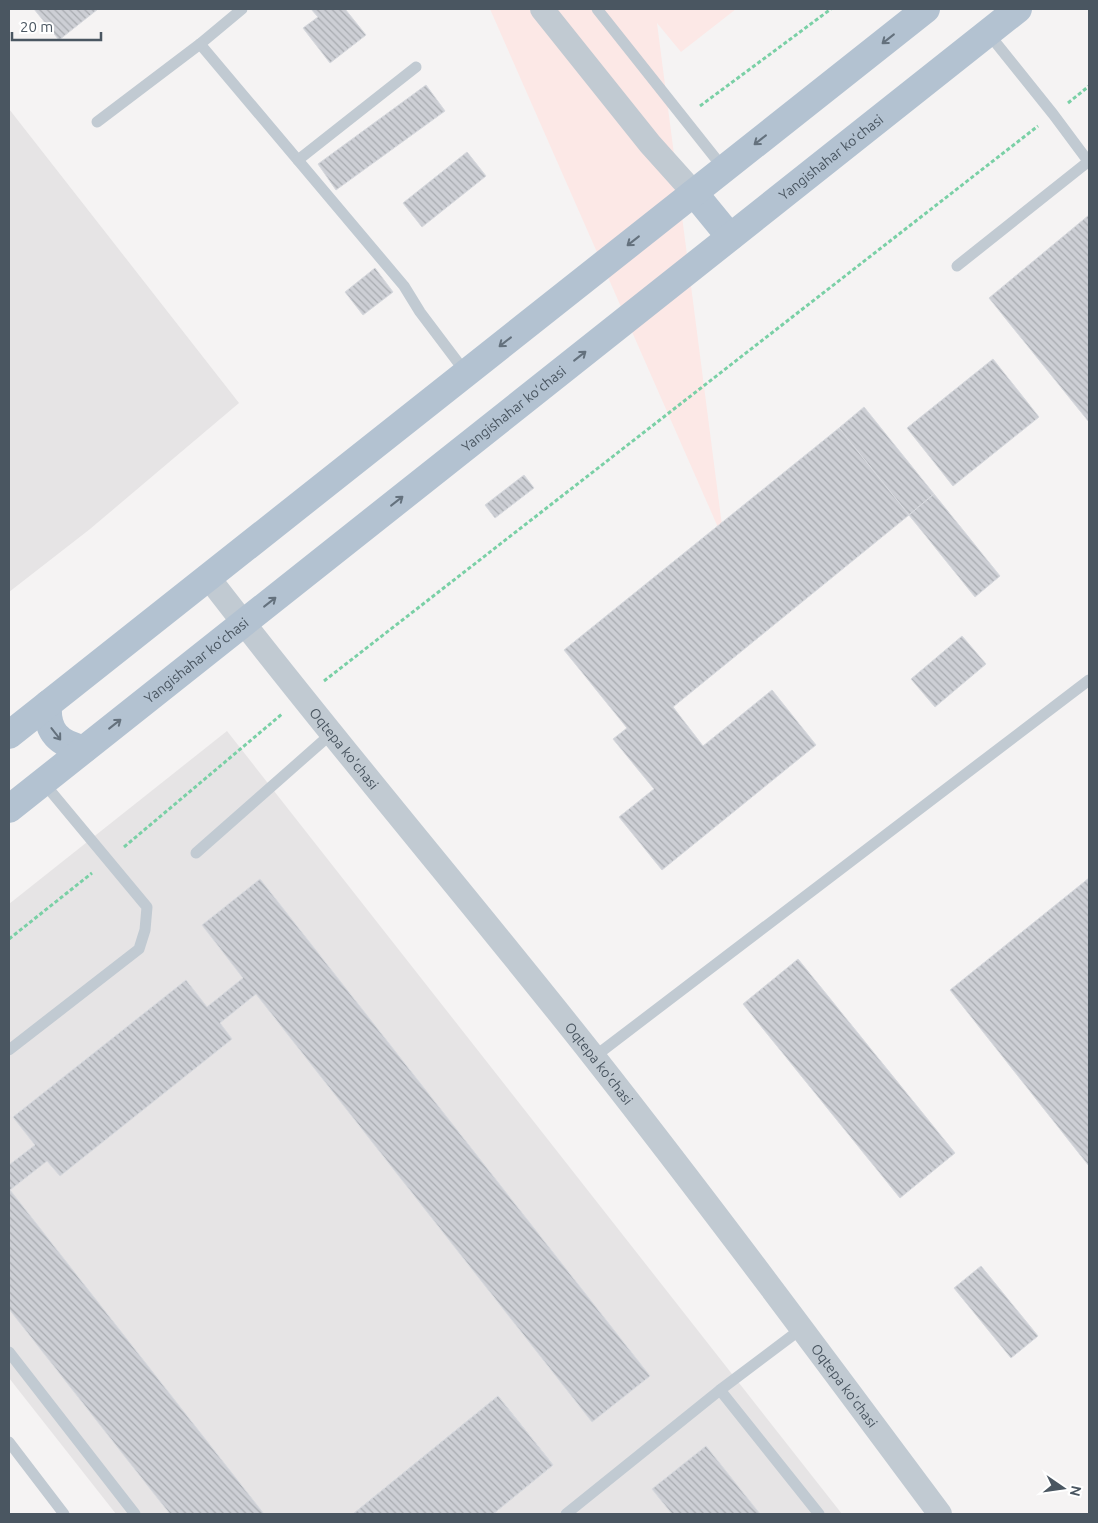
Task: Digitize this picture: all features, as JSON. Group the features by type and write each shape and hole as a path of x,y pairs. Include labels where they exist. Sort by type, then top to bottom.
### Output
{"main road":[{"path":"9,735 926,9"},
{"name":"Yangishahar ko‘chasi","path":"9,809 1018,9"},
{"path":"694,193 730,237"},
{"path":"48,704 48,719 54,734 68,745 84,749"}],"street":[{"path":"542,9 650,144 694,193"},
{"name":"Oqtepa ko'chasi","path":"208,577 331,734 594,1057 802,1329 940,1514"}],"lane":[{"path":"97,122 200,44 242,9"},
{"path":"597,9 724,169"},
{"path":"957,266 1089,161 988,32"},
{"path":"200,44 404,286 420,312 466,373"},
{"path":"298,160 416,68"},
{"path":"594,1057 1089,680"},
{"path":"196,853 331,734"},
{"path":"9,1050 139,948 145,930 147,907 43,782"},
{"path":"566,1514 720,1390 802,1329"},
{"path":"9,1352 135,1514"},
{"path":"720,1390 819,1514"},
{"path":"9,1442 64,1514"}],"path":[{"path":"684,118 831,9"},
{"path":"9,939 108,861 303,697 1089,86"}],"shaded area":[{"path":"490,9 736,9 681,52 657,23 724,541"},
{"path":"9,109 239,403 90,529 9,592"},
{"path":"227,731 842,1514 116,1514 9,1378 9,904"}],"building":[{"path":"34,9 98,9 59,40"},
{"path":"311,9 345,9 366,35 330,63 303,28 318,17"},
{"path":"426,85 445,111 336,190 318,164"},
{"path":"467,152 486,176 422,227 403,203"},
{"path":"1089,215 1089,422 989,298"},
{"path":"375,268 393,292 363,315 345,292"},
{"path":"993,359 1039,417 953,486 907,428"},
{"path":"864,407 934,494 909,515 839,428"},
{"path":"839,428 909,515 673,707 703,746 772,690 816,745 662,870 619,817 654,789 613,739 627,728 564,650"},
{"path":"524,475 534,488 495,518 485,505"},
{"path":"934,494 1000,576 975,597 909,515"},
{"path":"962,636 986,664 935,707 911,679"},
{"path":"1089,878 1089,1166 950,990"},
{"path":"260,879 650,1376 592,1422 256,994 220,1023 232,1039 60,1176 47,1161 10,1190 264,1514 170,1514 9,1309 9,1165 35,1145 13,1117 186,980 207,1007 243,978 202,925"},
{"path":"798,959 955,1153 900,1198 743,1004"},
{"path":"981,1266 1038,1336 1011,1358 954,1288"},
{"path":"498,1396 553,1465 493,1514 353,1514"},
{"path":"498,1396 553,1465 493,1514 353,1514"},
{"path":"706,1446 760,1514 672,1514 652,1489"}]}
